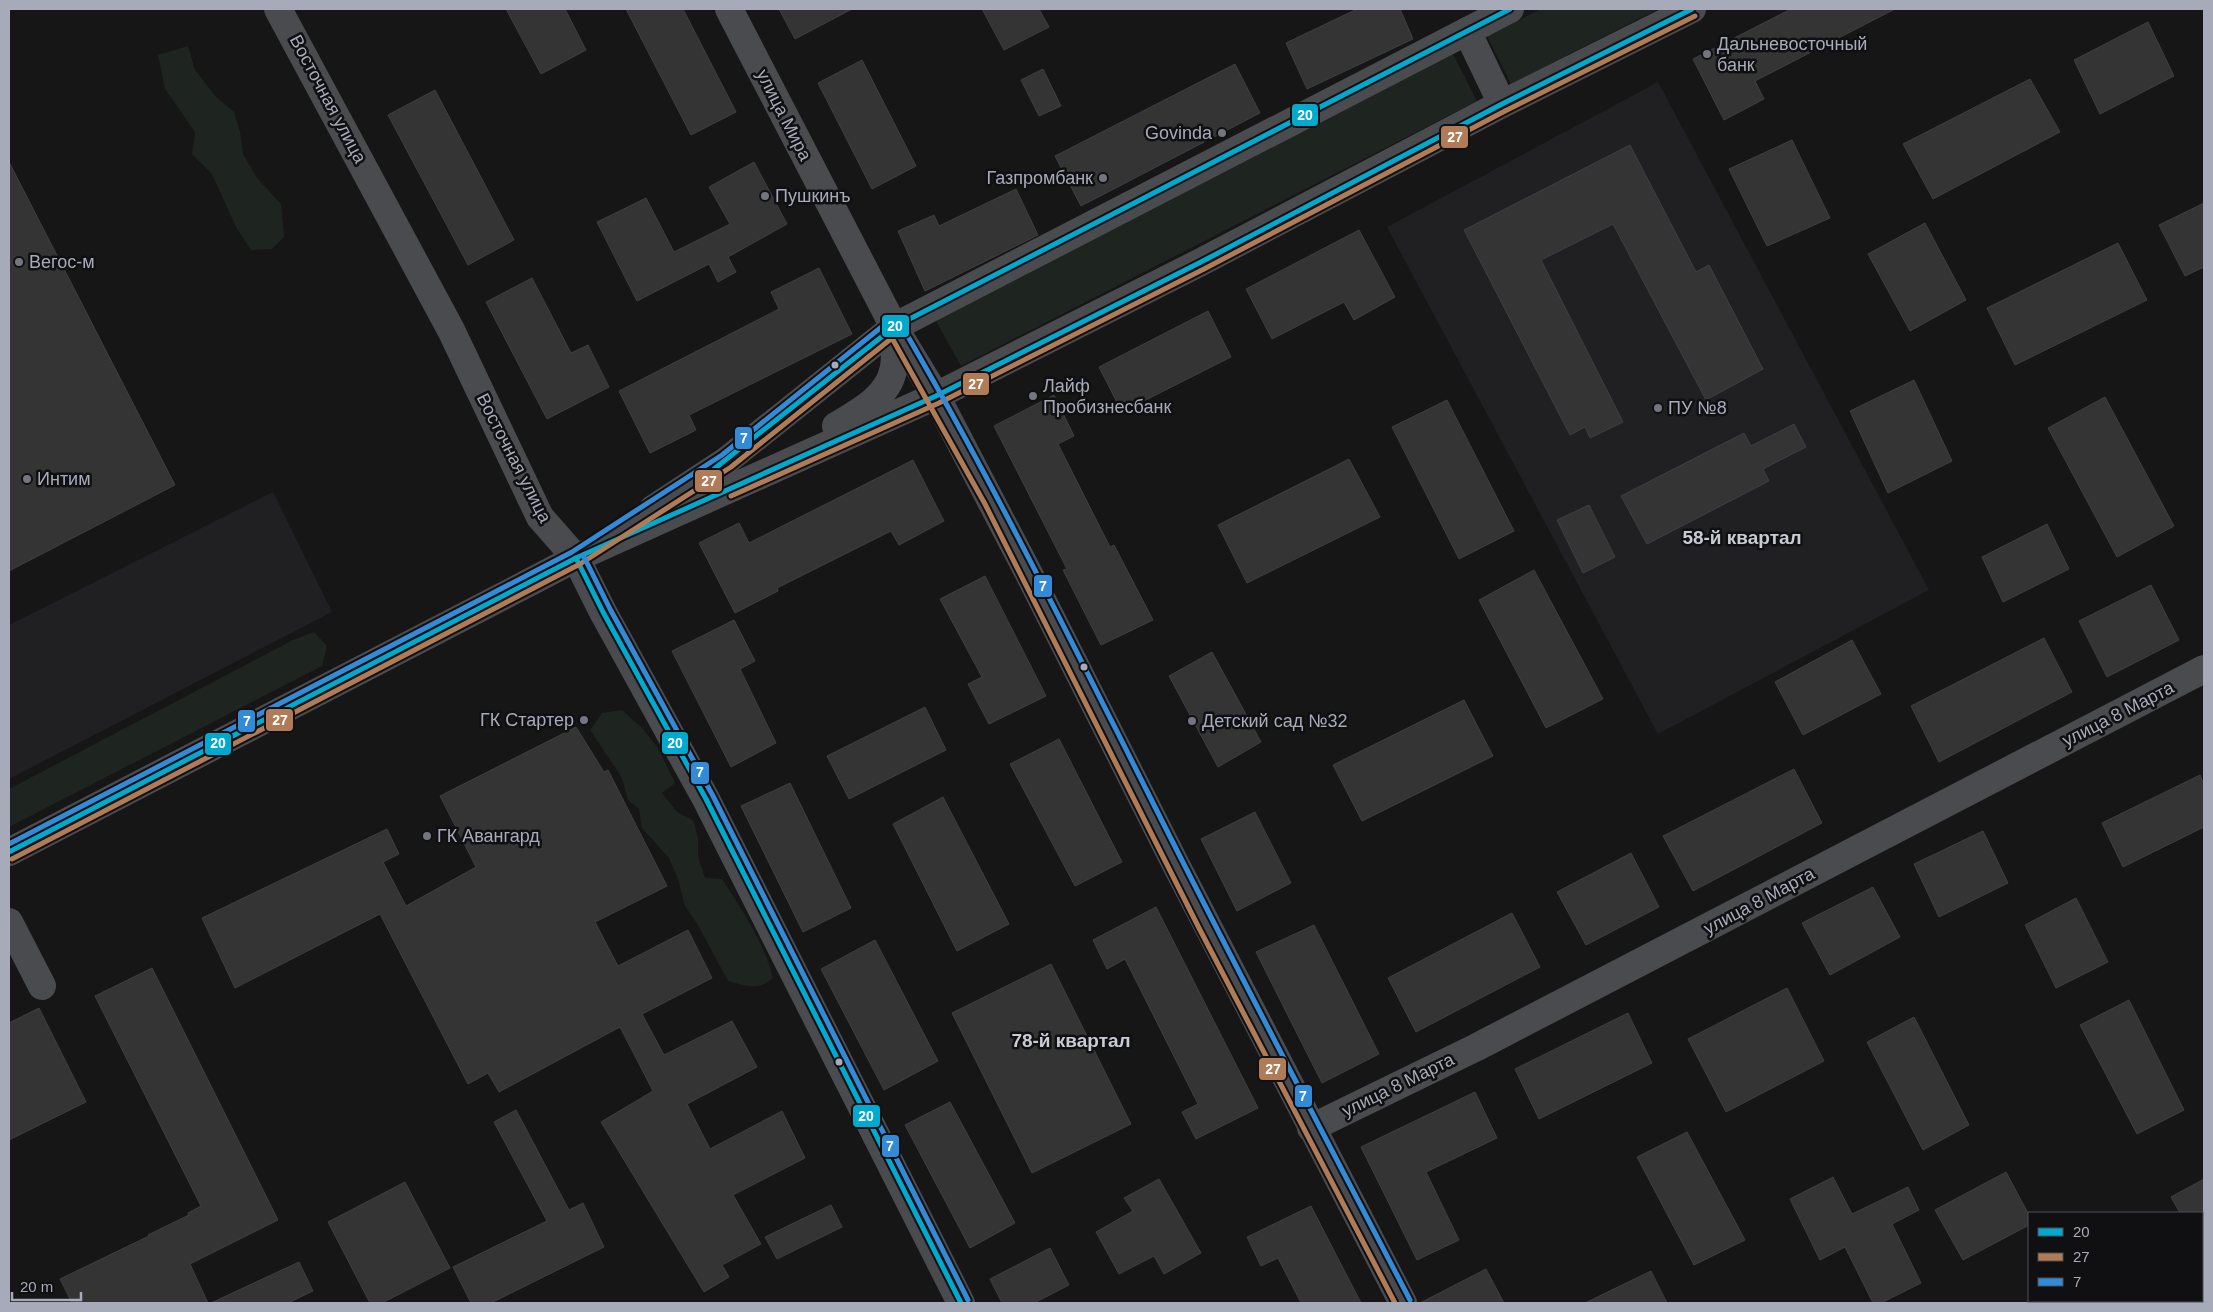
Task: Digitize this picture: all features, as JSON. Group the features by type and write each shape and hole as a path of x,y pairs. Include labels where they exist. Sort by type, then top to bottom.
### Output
{"street":[{"name":"Восточная улица","path":"278,9 321,84 450,330 540,517 576,558 603,612 706,799 961,1303"},
{"name":"улица Мира","path":"729,9 894,327 936,396 1311,1128 1403,1303"},
{"path":"576,558 726,461 894,327 1510,9"},
{"path":"9,852 576,558 936,396 1194,265 1502,104 1692,9"},
{"path":"1466,31 1502,104"},
{"name":"улица Мира","path":"757,476 866,407 884,389 894,371 894,327"},
{"name":"улица 8 Марта","path":"1311,1128 1468,1051 2204,669"},
{"path":"9,922 42,986"}],"shaded area":[{"path":"1541,9 1658,9 1511,84 1487,36"},
{"path":"188,46 195,70 216,97 234,112 240,132 243,154 257,178 281,204 284,237 272,249 251,250 237,229 212,174 192,154 195,132 165,89 158,55"},
{"path":"1453,54 1477,101 961,366 936,321"},
{"name":"ПУ №8","path":"1658,82 1929,590 1658,734 1387,227"},
{"path":"273,492 332,612 9,779 9,625"},
{"path":"314,632 327,646 322,666 9,827 9,789 293,640"},
{"path":"622,710 642,728 658,748 675,783 662,793 677,812 693,820 698,838 698,857 705,878 722,879 745,914 769,965 773,978 768,982 752,986 728,981 698,925 685,906 678,879 669,858 642,828 639,809 628,800 622,778 590,730 602,713"}],"building":[{"path":"506,9 565,9 586,50 541,74"},
{"path":"626,9 683,9 736,112 691,135"},
{"path":"779,9 852,9 795,39"},
{"path":"982,9 1039,9 1049,27 1004,50"},
{"path":"1357,9 1400,9 1413,39 1307,89 1286,43"},
{"path":"1791,9 1895,9 1755,81 1764,99 1724,120 1693,59"},
{"path":"2148,22 2174,76 2100,114 2074,60"},
{"path":"862,60 916,166 872,189 818,83"},
{"path":"1235,64 1260,113 1081,206 1055,156"},
{"path":"1043,69 1061,106 1039,116 1021,80"},
{"path":"2030,79 2060,132 1933,199 1903,144"},
{"path":"435,90 514,240 468,265 388,115"},
{"path":"1792,140 1830,218 1767,246 1729,169"},
{"path":"1630,145 1696,272 1709,265 1763,369 1706,400 1613,224 1541,260 1623,422 1590,438 1585,427 1570,435 1464,230"},
{"path":"9,162 175,485 9,571"},
{"path":"754,162 787,224 728,257 736,272 718,282 709,264 637,301 597,222 646,198 674,252 730,224 709,187"},
{"path":"1016,189 1038,235 925,291 898,231 934,215 939,226"},
{"path":"2204,203 2204,267 2185,276 2159,225"},
{"path":"1925,223 1966,300 1910,331 1868,254"},
{"path":"1359,230 1395,297 1354,320 1344,302 1272,339 1246,289"},
{"path":"2118,243 2147,300 2015,365 1987,308"},
{"path":"819,268 852,334 689,415 696,430 650,453 619,391 779,309 771,292"},
{"path":"532,278 571,353 588,345 609,387 547,419 486,302"},
{"path":"1208,311 1231,357 1122,412 1099,367"},
{"path":"1914,380 1952,461 1888,493 1850,411"},
{"path":"1054,395 1074,436 1058,444 1110,547 1114,545 1153,620 1101,645 1063,570 1067,569 994,426"},
{"path":"2105,397 2174,526 2117,557 2048,428"},
{"path":"1447,400 1514,531 1459,559 1392,427"},
{"path":"1794,424 1806,447 1763,469 1769,481 1647,544 1621,496 1744,433 1751,446"},
{"path":"1349,459 1380,517 1247,583 1218,525"},
{"path":"913,460 944,521 899,545 891,531 777,588 778,591 735,613 699,543 739,523 749,543"},
{"path":"1589,505 1615,557 1583,573 1557,520"},
{"path":"2047,524 2069,569 2003,602 1982,557"},
{"path":"1534,570 1603,699 1546,728 1479,600"},
{"path":"985,576 1046,696 989,724 968,684 982,677 940,599"},
{"path":"2151,585 2179,640 2107,677 2079,621"},
{"path":"734,620 755,661 740,669 776,743 731,767 672,651"},
{"path":"2044,638 2072,692 1939,762 1911,706"},
{"path":"1852,640 1881,694 1803,735 1775,682"},
{"path":"1212,652 1261,742 1218,767 1169,676"},
{"path":"1464,700 1493,756 1362,821 1333,765"},
{"path":"925,707 946,750 849,799 827,756"},
{"path":"576,727 604,772 608,770 667,886 595,922 618,966 688,930 712,978 642,1014 664,1055 732,1021 757,1067 687,1104 710,1149 782,1111 805,1158 733,1195 761,1244 722,1265 729,1277 704,1292 601,1122 653,1091 620,1027 499,1092 488,1073 468,1084 380,914 235,988 202,918 387,829 399,854 383,862 406,906 476,867 440,796"},
{"path":"1059,739 1122,862 1075,886 1010,764"},
{"path":"1794,769 1822,823 1693,891 1663,836"},
{"path":"2200,775 2204,785 2204,827 2123,867 2102,823"},
{"path":"790,783 851,908 803,932 741,806"},
{"path":"943,797 1009,924 957,951 893,824"},
{"path":"1255,812 1291,883 1237,911 1201,839"},
{"path":"1983,831 2008,883 1939,917 1914,864"},
{"path":"1631,853 1659,907 1586,945 1557,892"},
{"path":"1873,887 1900,937 1830,975 1802,923"},
{"path":"2076,898 2108,962 2056,988 2025,925"},
{"path":"1156,907 1258,1108 1196,1139 1182,1112 1198,1104 1125,959 1107,969 1093,940"},
{"path":"1512,913 1540,967 1416,1032 1388,978"},
{"path":"1314,925 1379,1054 1322,1083 1256,952"},
{"path":"875,940 938,1061 884,1090 821,969"},
{"path":"1051,964 1131,1124 1032,1173 952,1013"},
{"path":"152,968 278,1220 190,1264 208,1303 72,1303 60,1279 149,1236 189,1215 188,1213 201,1206 95,996"},
{"path":"1787,988 1824,1061 1726,1112 1688,1039"},
{"path":"2129,1000 2184,1110 2137,1134 2080,1025"},
{"path":"39,1008 86,1102 9,1140 9,1023"},
{"path":"1628,1013 1652,1063 1539,1119 1515,1069"},
{"path":"1914,1017 1969,1125 1923,1150 1867,1042"},
{"path":"1475,1092 1497,1138 1426,1172 1459,1240 1417,1260 1361,1147"},
{"path":"950,1102 1015,1223 970,1248 905,1125"},
{"path":"516,1110 569,1210 583,1203 604,1247 491,1303 471,1303 453,1267 547,1221 494,1122"},
{"path":"1687,1132 1745,1240 1694,1265 1637,1157"},
{"path":"2006,1172 2028,1213 2028,1226 1963,1260 1935,1210"},
{"path":"1833,1177 1852,1214 1908,1187 1919,1210 1892,1224 1921,1283 1881,1303 1873,1303 1845,1247 1820,1260 1790,1199"},
{"path":"1159,1179 1201,1253 1164,1274 1154,1256 1119,1274 1096,1232 1133,1211 1124,1198"},
{"path":"2204,1179 2204,1213 2179,1212 2171,1197"},
{"path":"405,1182 450,1268 382,1303 370,1303 328,1222"},
{"path":"831,1205 842,1227 777,1259 765,1237"},
{"path":"1311,1206 1361,1303 1301,1303 1278,1258 1261,1266 1247,1237"},
{"path":"1050,1248 1069,1285 1034,1303 1002,1303 990,1279"},
{"path":"299,1262 313,1291 288,1303 211,1303"},
{"path":"1486,1269 1504,1303 1420,1303"},
{"path":"1651,1271 1667,1303 1585,1303"}],"transit line":[{"name":"20","path":"714,469 894,327 1510,9"},
{"name":"20","path":"9,852 576,558 936,396 1201,262 1502,104 1692,9"},
{"name":"27","path":"731,496 939,403 1204,269 1505,111 1695,16"},
{"name":"7","path":"9,844 572,552 722,455 889,321 896,320 900,323 997,497 1212,920 1410,1300"},
{"name":"27","path":"12,859 580,564 731,467 892,338 985,504 1199,928 1395,1303"},
{"name":"7","path":"583,555 610,609 713,796 968,1300"},
{"name":"20","path":"576,558 603,612 706,799 961,1303"}],"place":[{"name":"Дальневосточный банк","path":"1707,54"},
{"name":"Govinda","path":"1222,133"},
{"name":"Газпромбанк","path":"1103,178"},
{"name":"Пушкинъ","path":"765,196"},
{"name":"Вегос-м","path":"19,262"},
{"name":"Лайф Пробизнесбанк","path":"1033,396"},
{"name":"ПУ №8","path":"1658,408"},
{"name":"Интим","path":"27,479"},
{"name":"ГК Стартер","path":"584,720"},
{"name":"Детский сад №32","path":"1192,721"},
{"name":"ГК Авангард","path":"427,836"}],"district":[{"name":"58-й квартал","path":"1742,537"},
{"name":"78-й квартал","path":"1071,1040"}]}
